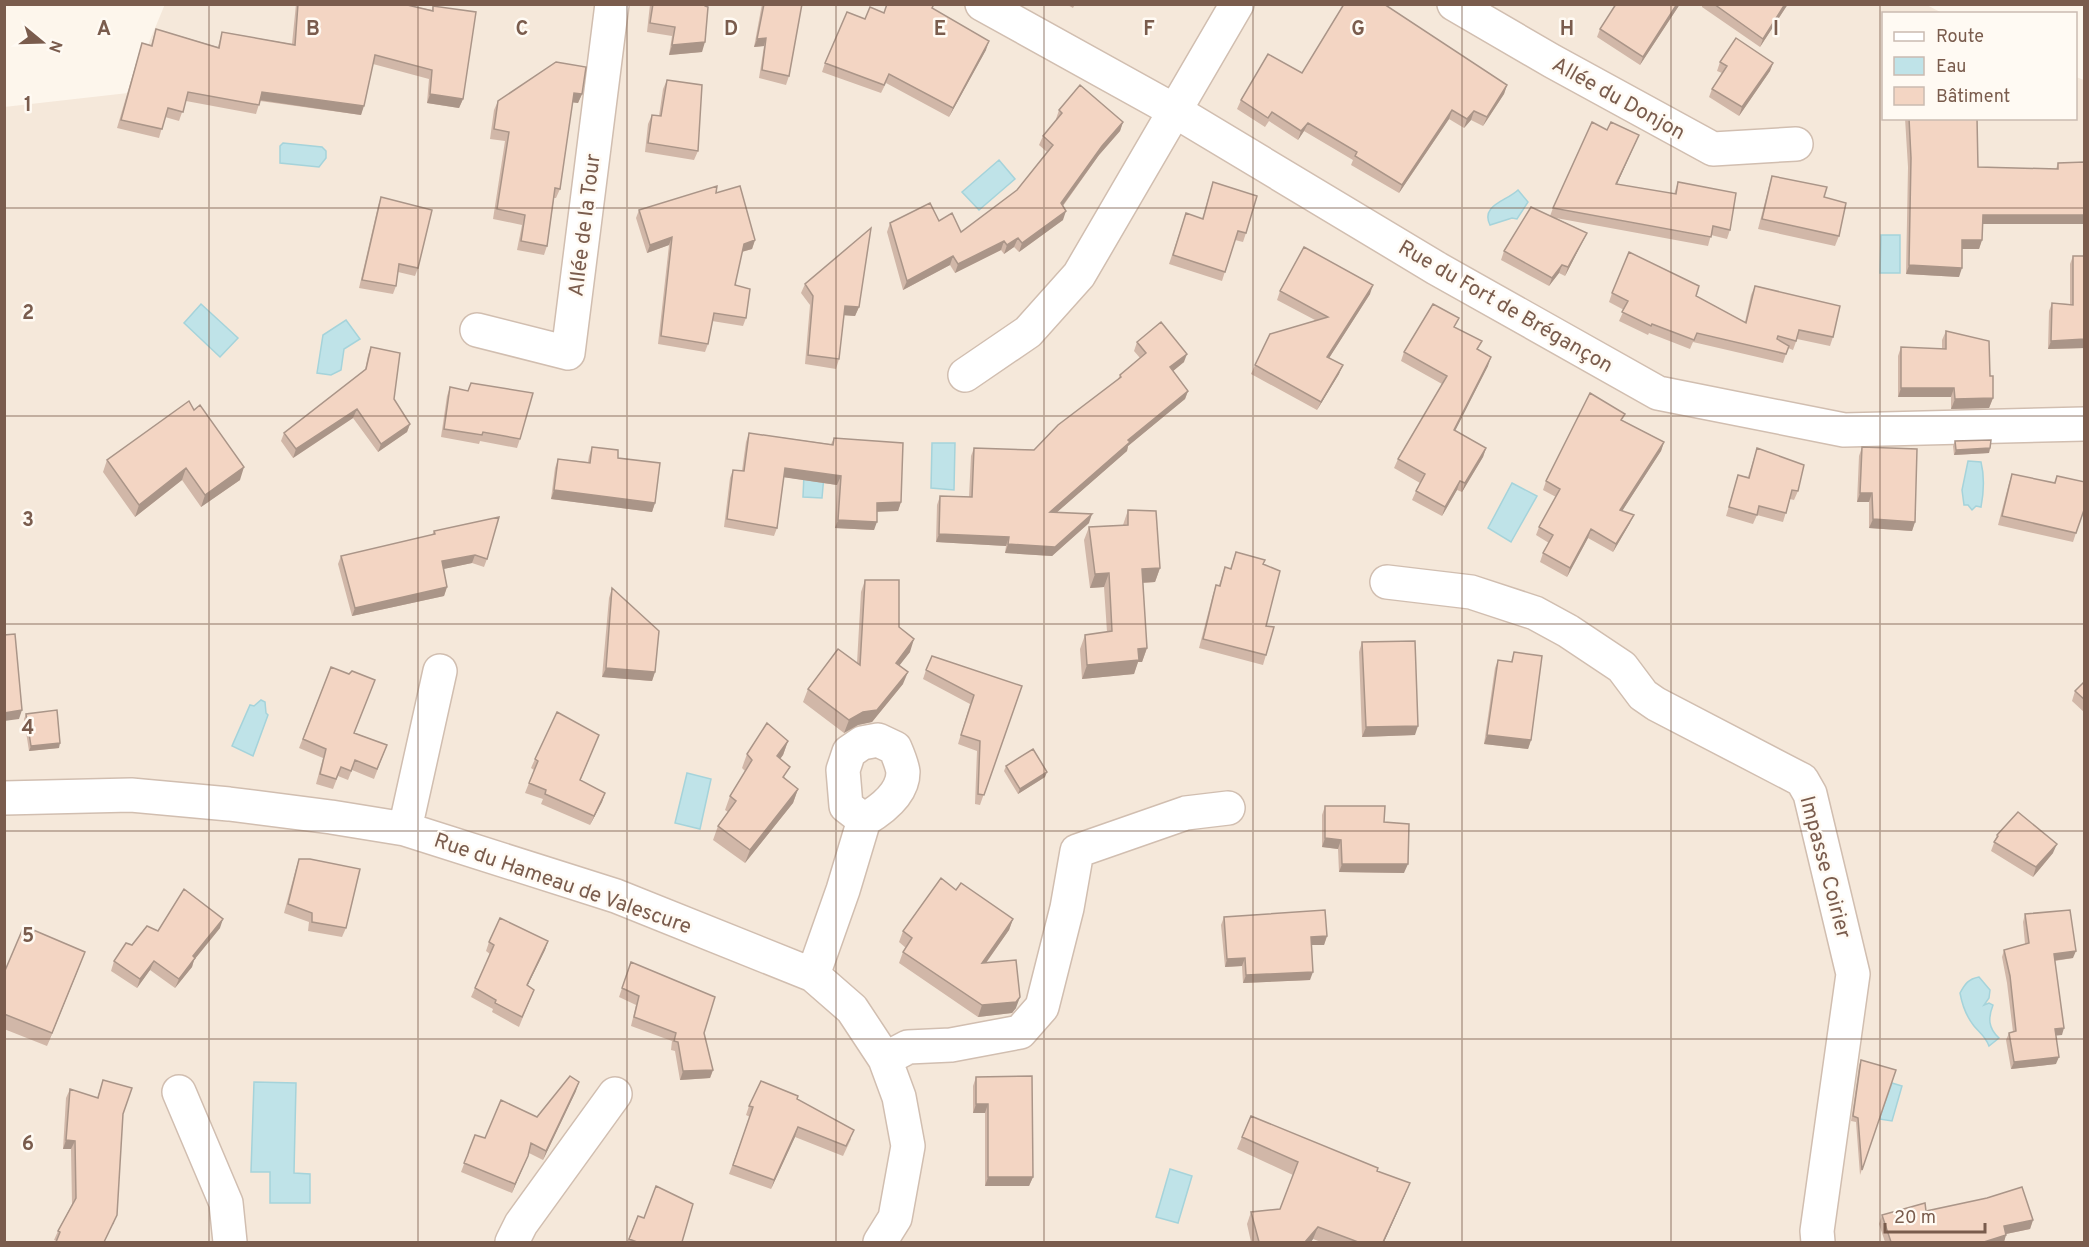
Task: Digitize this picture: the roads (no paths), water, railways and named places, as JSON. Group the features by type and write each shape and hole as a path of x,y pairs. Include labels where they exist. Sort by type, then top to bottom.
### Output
{"street":[{"name":"Allée de la Tour","path":"477,330 568,353 612,4"},
{"name":"Rue du Fort de Brégançon","path":"982,4 1175,111 1436,268 1658,393 1844,430 2085,423"},
{"path":"965,375 1028,332 1078,275 1237,4"},
{"name":"Allée du Donjon","path":"1454,4 1552,62 1713,149 1796,144"},
{"name":"Impasse Coirier","path":"1387,582 1471,591 1535,614 1568,631 1622,667 1643,695 1656,704 1802,780 1810,794 1852,974 1817,1231 1818,1242"},
{"path":"405,829 440,671"},
{"name":"Rue du Hameau de Valescure","path":"4,798 131,795 229,804 405,829 616,896 813,975 852,1009 885,1059 899,1097 908,1146 895,1218 880,1242"},
{"path":"885,1059 908,1047 951,1045 1020,1032 1042,1007 1067,908 1077,850 1186,813 1228,808"},
{"path":"813,975 843,890 864,820"},
{"path":"179,1092 226,1203 230,1242"},
{"path":"512,1242 521,1224 615,1094"}],"water":[{"path":"283,143 322,147 326,151 326,158 319,167 280,163 280,146"},
{"path":"999,160 1015,179 979,210 962,192"},
{"path":"1518,190 1528,202 1517,219 1512,218 1490,225 1488,218 1492,208"},
{"path":"1881,235 1900,235 1900,273 1880,273"},
{"path":"201,304 238,338 220,357 184,323"},
{"path":"346,320 360,339 344,349 341,370 331,375 317,373 323,335"},
{"path":"932,443 955,443 954,490 931,488"},
{"path":"805,451 826,453 822,498 803,497"},
{"path":"1968,461 1981,462 1983,474 1981,507 1976,506 1972,510 1968,505 1964,505 1962,490"},
{"path":"1512,483 1537,496 1511,542 1488,528"},
{"path":"261,700 265,702 268,715 253,756 232,746 250,705 254,706"},
{"path":"687,773 711,779 700,829 675,823"},
{"path":"1979,977 1990,990 1989,998 1984,1005 1989,1003 1993,1005 1990,1023 1999,1038 1989,1046 1969,1018 1960,993 1967,982"},
{"path":"254,1082 296,1083 294,1173 310,1174 310,1203 270,1203 270,1172 251,1172"},
{"path":"1892,1083 1902,1086 1892,1121 1879,1119"},
{"path":"1170,1169 1192,1176 1178,1223 1156,1217"}]}
